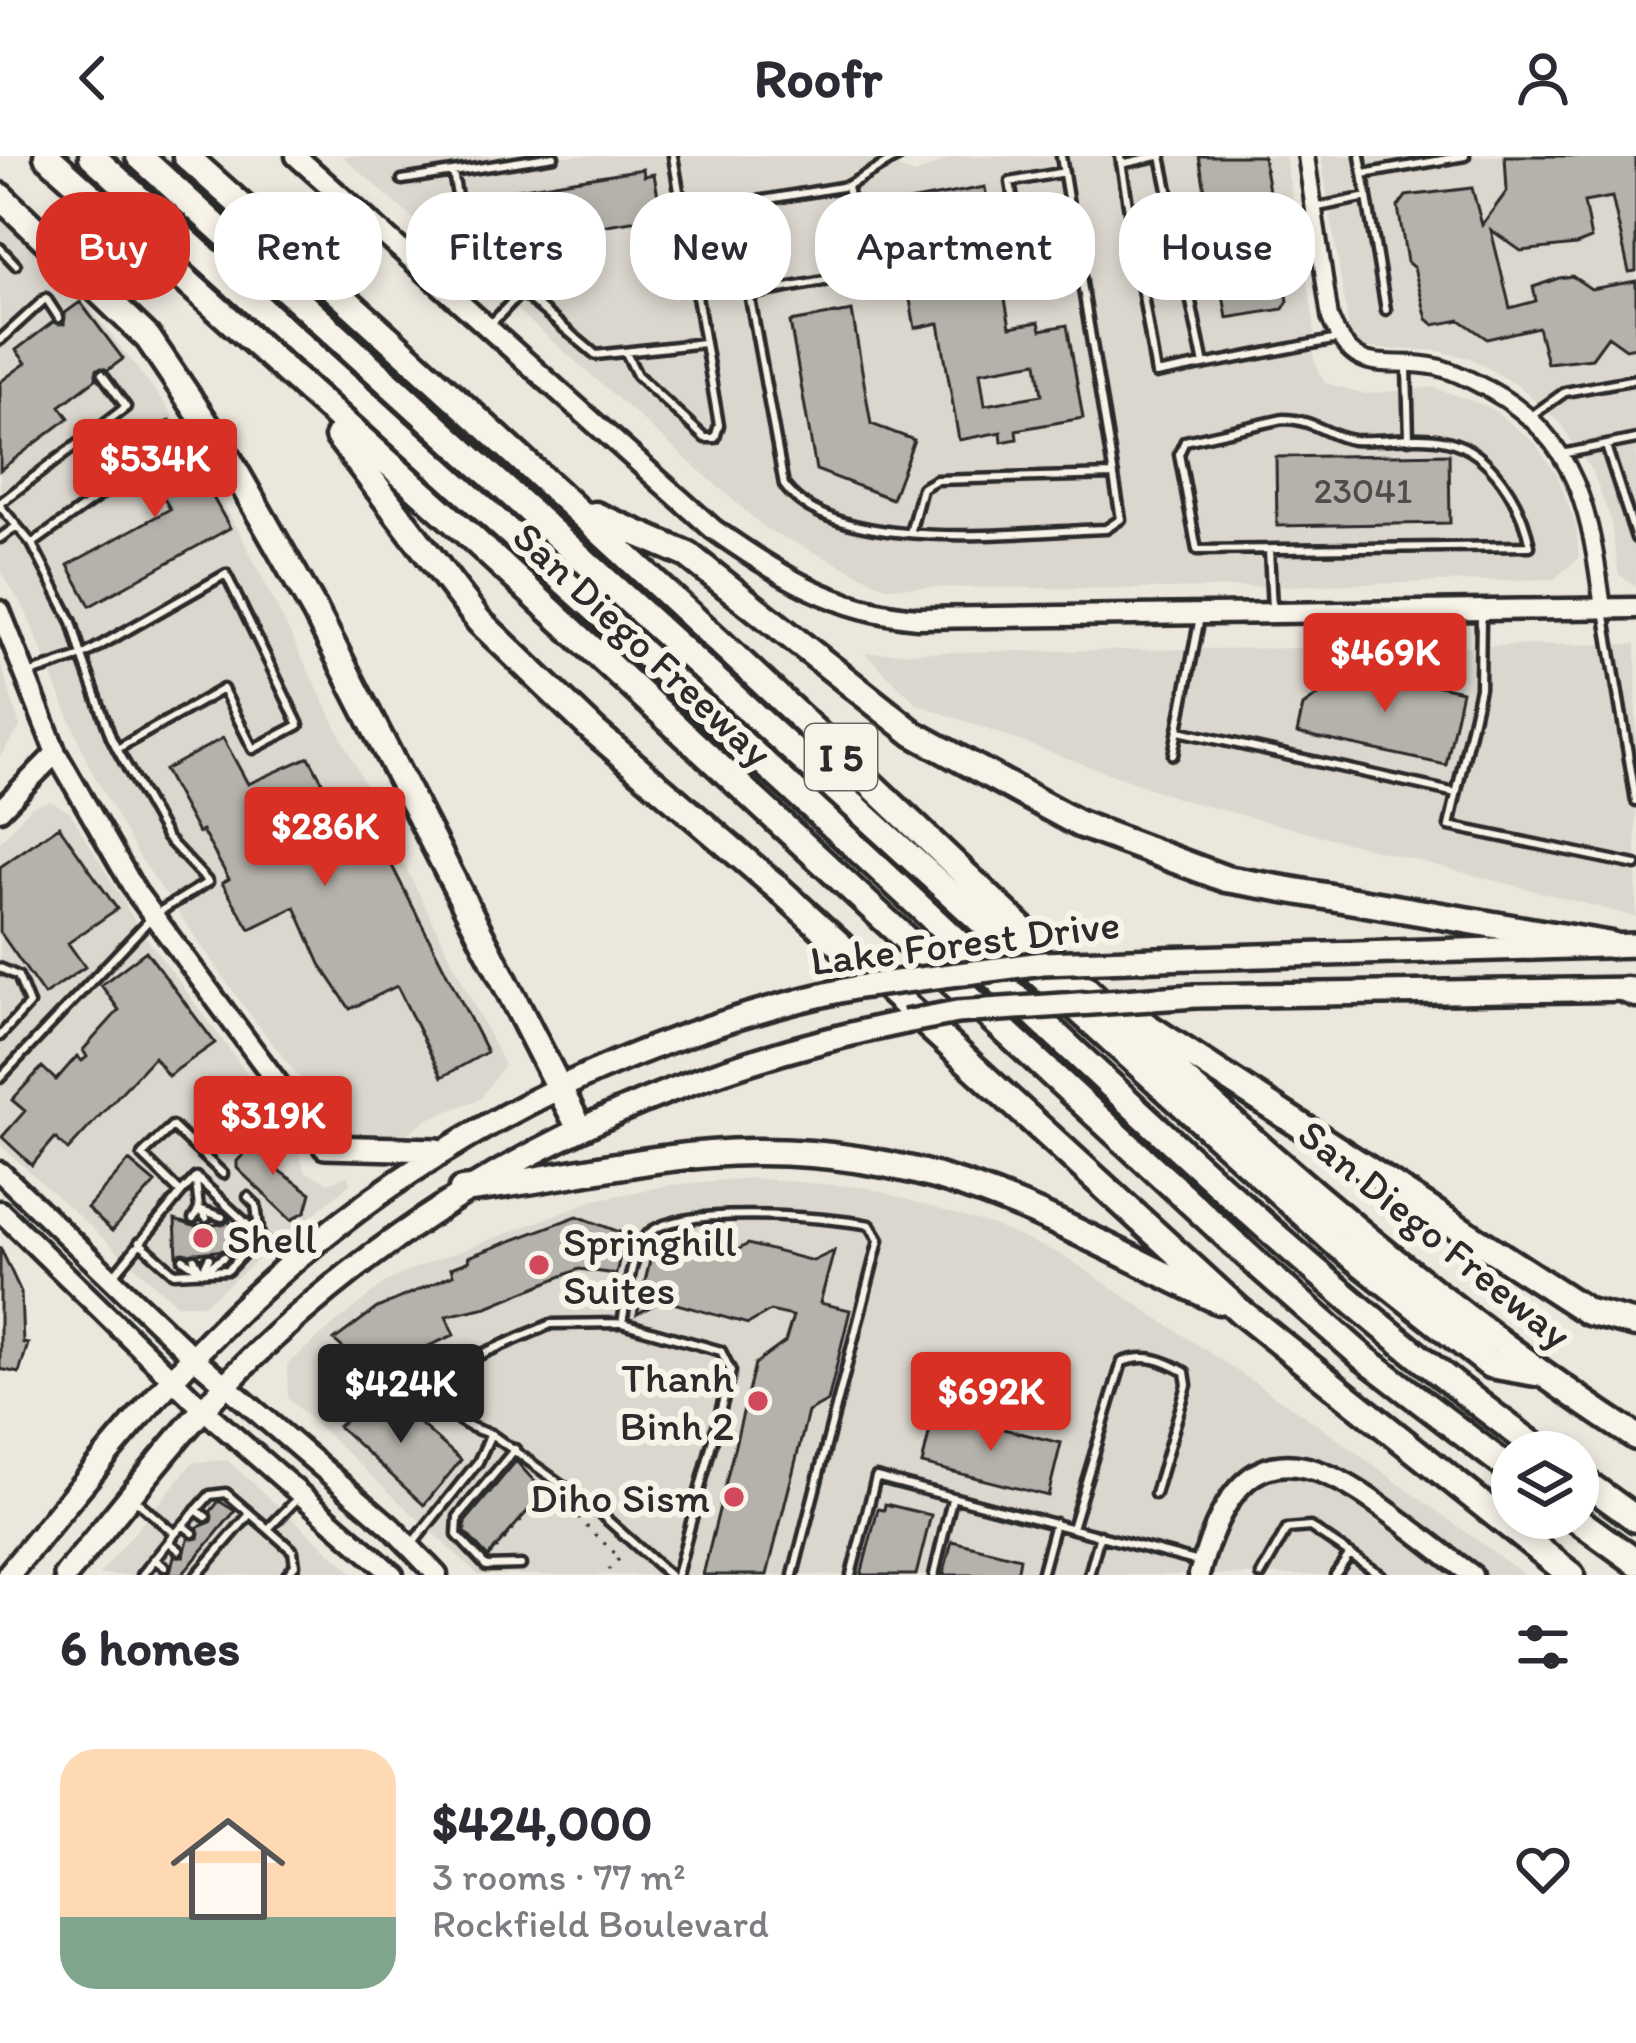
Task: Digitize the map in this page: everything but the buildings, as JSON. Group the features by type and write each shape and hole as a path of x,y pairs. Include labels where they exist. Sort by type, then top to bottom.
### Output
{"highway":[{"name":"San Diego Freeway","path":"47,156 471,537 1276,1281 1364,1358 1491,1456"},
{"path":"92,156 639,649 1232,1197 1464,1394 1515,1431"},
{"path":"139,156 1334,1243 1490,1366 1544,1375"},
{"name":"San Diego Freeway","path":"186,156 580,508 1081,985 1355,1225 1544,1375 1636,1437"},
{"path":"0,196 148,338 220,446 315,611 579,1127"},
{"path":"301,388 479,622 1240,1311 1571,1575"},
{"path":"580,508 688,555 914,734 1096,831 1226,878 1624,945"},
{"path":"1081,985 1588,1312 1636,1324"},
{"path":"462,1190 709,1154 786,1153 880,1163 1010,1197 1240,1311"},
{"path":"1599,1493 1636,1520"},
{"path":"1599,1535 1636,1562"}],"main road":[{"path":"303,158 713,529 782,578 833,602 918,618 1636,608"},
{"path":"0,611 56,753 154,915 325,1147 380,1153 444,1150"},
{"path":"0,810 56,753"},
{"name":"Lake Forest Drive","path":"8,1575 173,1378 289,1265 359,1205 444,1150 557,1087 682,1033 858,987 1043,963 1624,945"},
{"name":"Lake Forest Drive","path":"66,1575 275,1336 369,1255 462,1190 579,1127 782,1052 905,1022 976,1011 1196,996 1633,991"},
{"path":"0,1172 193,1357 410,1545 437,1575"},
{"path":"0,1211 205,1411 393,1575"},
{"path":"1201,1569 1215,1520 1235,1488 1268,1468 1302,1465 1334,1476 1472,1575"}],"street":[{"path":"1306,156 1312,192"},
{"path":"1315,208 1330,318 1338,339 1372,363 1435,366 1465,377 1530,417 1562,454 1586,508 1604,608"}],"lane":[{"path":"402,180 554,156"},
{"path":"627,355 637,374 711,441 718,425 673,156"},
{"path":"791,195 847,186 898,156"},
{"path":"1061,156 1067,192"},
{"path":"1204,364 1160,156 1120,160 1156,374 1338,339"},
{"path":"1360,156 1386,310"},
{"path":"1363,174 1465,156"},
{"path":"453,172 456,192"},
{"path":"1012,192 1010,182 1064,172"},
{"path":"791,287 857,275 861,258 847,186"},
{"path":"1315,208 1367,197"},
{"path":"0,248 16,265"},
{"path":"0,340 46,298 59,318"},
{"path":"488,328 514,300"},
{"path":"532,300 596,355 704,344"},
{"path":"749,300 784,485 793,497 834,518 910,532 1106,529 1120,519 1085,300"},
{"path":"1407,367 1408,439"},
{"path":"0,1078 154,915 208,882 166,838 117,749 72,622 32,544 0,504 126,406 102,374"},
{"path":"1530,417 1564,392 1636,379"},
{"path":"1308,419 1347,440 1447,441 1485,466 1514,495 1530,546 1269,549 1197,550 1179,454 1185,441 1308,419"},
{"path":"1562,454 1636,440"},
{"path":"1606,446 1636,538"},
{"path":"32,544 134,471"},
{"path":"910,532 922,488 936,480 1114,475"},
{"path":"0,538 17,526"},
{"path":"1269,549 1272,613"},
{"path":"28,674 82,656 226,574 298,725 253,749 223,689 117,749"},
{"path":"1604,608 1636,801"},
{"path":"1481,610 1480,688 1449,826 1636,865"},
{"path":"1173,755 1200,614"},
{"path":"1178,731 1456,793"},
{"path":"0,968 18,976 29,1004 0,1036"},
{"path":"181,1193 142,1155 172,1126 224,1174"},
{"path":"112,1278 196,1177"},
{"path":"196,1177 199,1209 206,1218"},
{"path":"196,1177 289,1265"},
{"path":"248,1197 256,1205 260,1236"},
{"path":"193,1219 199,1209"},
{"path":"181,1219 199,1209 222,1217"},
{"path":"622,1323 644,1239 653,1229 696,1219 766,1214 869,1225 879,1240 793,1575"},
{"path":"139,1242 174,1273 202,1272 227,1270 260,1236"},
{"path":"202,1272 224,1257"},
{"path":"194,1258 202,1272"},
{"path":"202,1272 209,1258"},
{"path":"183,1259 202,1272"},
{"path":"622,1323 722,1351 731,1371 673,1575 577,1496 491,1434 449,1414 436,1392 438,1373 551,1324 622,1323"},
{"path":"1072,1528 1123,1363 1132,1358 1162,1360 1185,1372 1187,1385 1155,1493"},
{"path":"410,1545 464,1480 491,1434"},
{"path":"514,1449 458,1517 457,1535 486,1567 521,1565"},
{"path":"851,1575 876,1477 1100,1535 1201,1569"},
{"path":"142,1575 209,1495 226,1493 293,1551 295,1564 287,1575"},
{"path":"131,1497 175,1534"},
{"path":"268,1529 300,1497"},
{"path":"934,1575 952,1499"},
{"path":"196,1510 206,1517"},
{"path":"193,1562 200,1572 250,1514"},
{"path":"1041,1575 1055,1523"},
{"path":"183,1525 193,1533"},
{"path":"1261,1575 1287,1529 1310,1527 1381,1575"},
{"path":"220,1529 230,1538"},
{"path":"1089,1575 1100,1535"},
{"path":"169,1542 179,1550"},
{"path":"207,1545 216,1553"},
{"path":"1335,1575 1349,1555"},
{"path":"154,1559 165,1567"}],"path":[{"path":"496,1550 548,1490 620,1558 604,1575"}],"shaded area":[{"path":"342,156 889,156 900,169 916,174 954,156 1285,156 1291,192 1119,192 1119,300 1310,300 1314,360 1325,383 1367,394 1433,387 1491,408 1535,443 1557,475 1576,525 1579,558 1554,579 1168,589 886,587 766,529 506,300 606,300 606,192 406,192 406,212"},
{"path":"1321,156 1636,156 1636,586 1619,575 1610,518 1593,473 1560,423 1517,385 1470,358 1438,351 1360,348 1350,337"},
{"path":"0,213 36,247 36,300 84,300 169,409 241,535 504,1065 480,1099 430,1118 395,1141 370,1144 334,1122 245,1008 138,855 90,768 25,610 0,571"},
{"path":"1636,644 1636,917 1180,799 917,704 865,653"},
{"path":"0,660 20,727 0,757"},
{"path":"50,801 70,812 140,929 292,1134 305,1171 328,1183 347,1176 351,1183 205,1304 176,1304 0,1145 0,842 32,806"},
{"path":"750,1178 869,1188 1000,1228 1064,1256 1321,1427 1525,1575 478,1575 288,1398 287,1364 384,1283 410,1270 594,1200 671,1185"},
{"path":"227,1460 355,1575 99,1575 193,1462"}],"place":[{"name":"Shell","path":"203,1238"},
{"name":"Springhill Suites","path":"539,1265"},
{"name":"Thanh Binh 2","path":"758,1401"},
{"name":"Diho Sism","path":"734,1497"}]}
